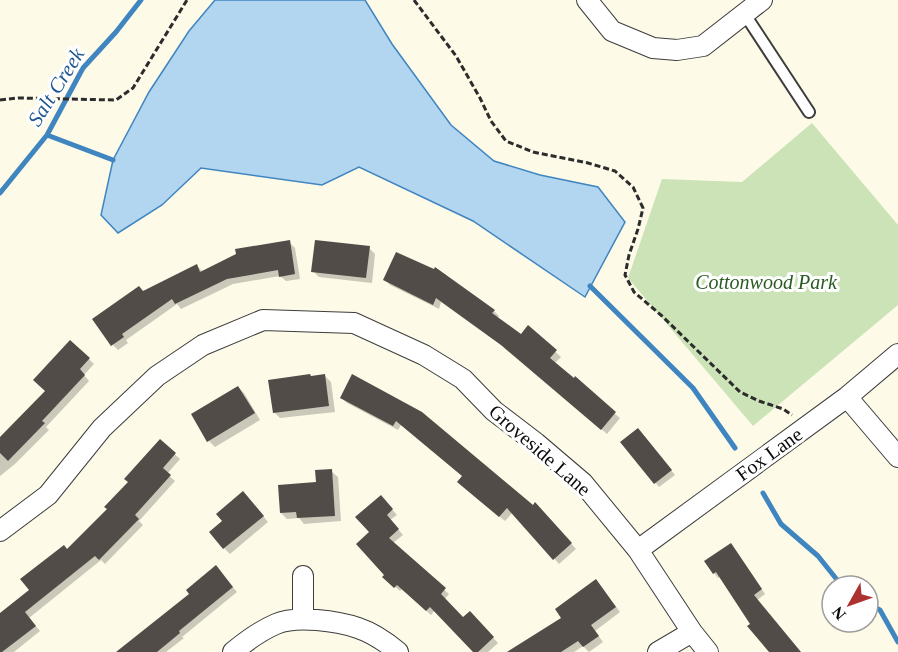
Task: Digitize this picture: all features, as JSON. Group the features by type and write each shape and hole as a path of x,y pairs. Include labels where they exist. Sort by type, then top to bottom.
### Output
{"street":[{"path":"587,0 612,31 653,48 677,50 703,46 762,0"},
{"name":"Groveside Lane","path":"0,531 48,495 102,428 157,376 203,345 263,320 354,323 424,356 463,379 494,411 583,483 638,550 692,632 708,652"},
{"name":"Fox Lane","path":"638,550 847,397 898,354"},
{"path":"847,397 898,457"},
{"path":"303,576 303,619"},
{"path":"233,652 277,623 303,619 358,628 386,642 398,652"},
{"path":"658,652 692,632"}],"lane":[{"path":"744,13 809,112"}],"path":[{"path":"0,100 18,98 116,100 133,88 187,0"},
{"path":"414,0 456,56 491,121 506,141 533,152 615,171 633,187 643,208 625,275 634,292 740,392 783,409 808,425"}],"green space":[{"name":"Cottonwood Park","path":"812,123 898,225 898,305 753,426 628,278 662,179 742,182"}],"water":[{"path":"215,0 365,0 392,44 451,125 494,161 540,175 598,187 625,222 585,297 473,221 359,167 322,185 201,168 162,205 118,233 101,215 113,160 149,92 189,31"}],"building":[{"path":"290,240 295,274 279,277 278,270 227,279 175,304 172,299 122,334 124,337 111,346 92,319 139,286 143,291 197,264 200,272 236,254 235,249"},
{"path":"315,240 370,246 366,278 311,272"},
{"path":"396,252 434,269 435,267 495,310 492,313 521,334 528,325 557,350 550,358 574,378 575,376 616,412 601,430 501,345 436,298 433,305 383,280"},
{"path":"70,340 90,358 80,369 85,375 42,421 45,423 8,461 0,453 0,437 45,391 33,380"},
{"path":"310,374 311,376 325,374 329,406 273,413 268,380"},
{"path":"352,374 422,412 533,505 535,502 572,543 553,560 507,508 499,517 457,482 462,476 396,421 393,426 340,398"},
{"path":"238,386 255,413 207,442 191,414"},
{"path":"638,428 672,470 654,484 620,442"},
{"path":"160,439 176,453 163,468 171,475 135,515 139,519 99,560 95,556 25,612 36,626 0,652 0,613 29,590 20,579 64,545 67,549 107,509 104,507 128,482 124,479"},
{"path":"332,469 335,516 297,518 296,512 280,513 278,485 316,482 315,470"},
{"path":"243,491 264,516 223,549 209,532 222,521 216,514"},
{"path":"381,495 393,509 387,515 399,529 389,538 446,588 441,594 463,617 470,611 494,637 478,652 473,652 430,607 426,611 397,585 394,588 382,577 384,575 356,544 369,532 355,517"},
{"path":"731,543 762,589 754,595 801,652 769,652 747,626 750,624 716,572 713,574 704,561"},
{"path":"216,565 233,587 157,652 116,652 189,594 186,590"},
{"path":"596,579 616,607 591,625 599,636 583,647 578,641 561,652 507,652 561,618 555,609"}],"waterway":[{"name":"Salt Creek","path":"0,193 47,135 83,68 141,0"},
{"path":"47,135 113,160"},
{"path":"590,286 693,388 735,448"},
{"path":"763,493 781,524 818,556 832,574"},
{"path":"880,610 898,642"}]}
